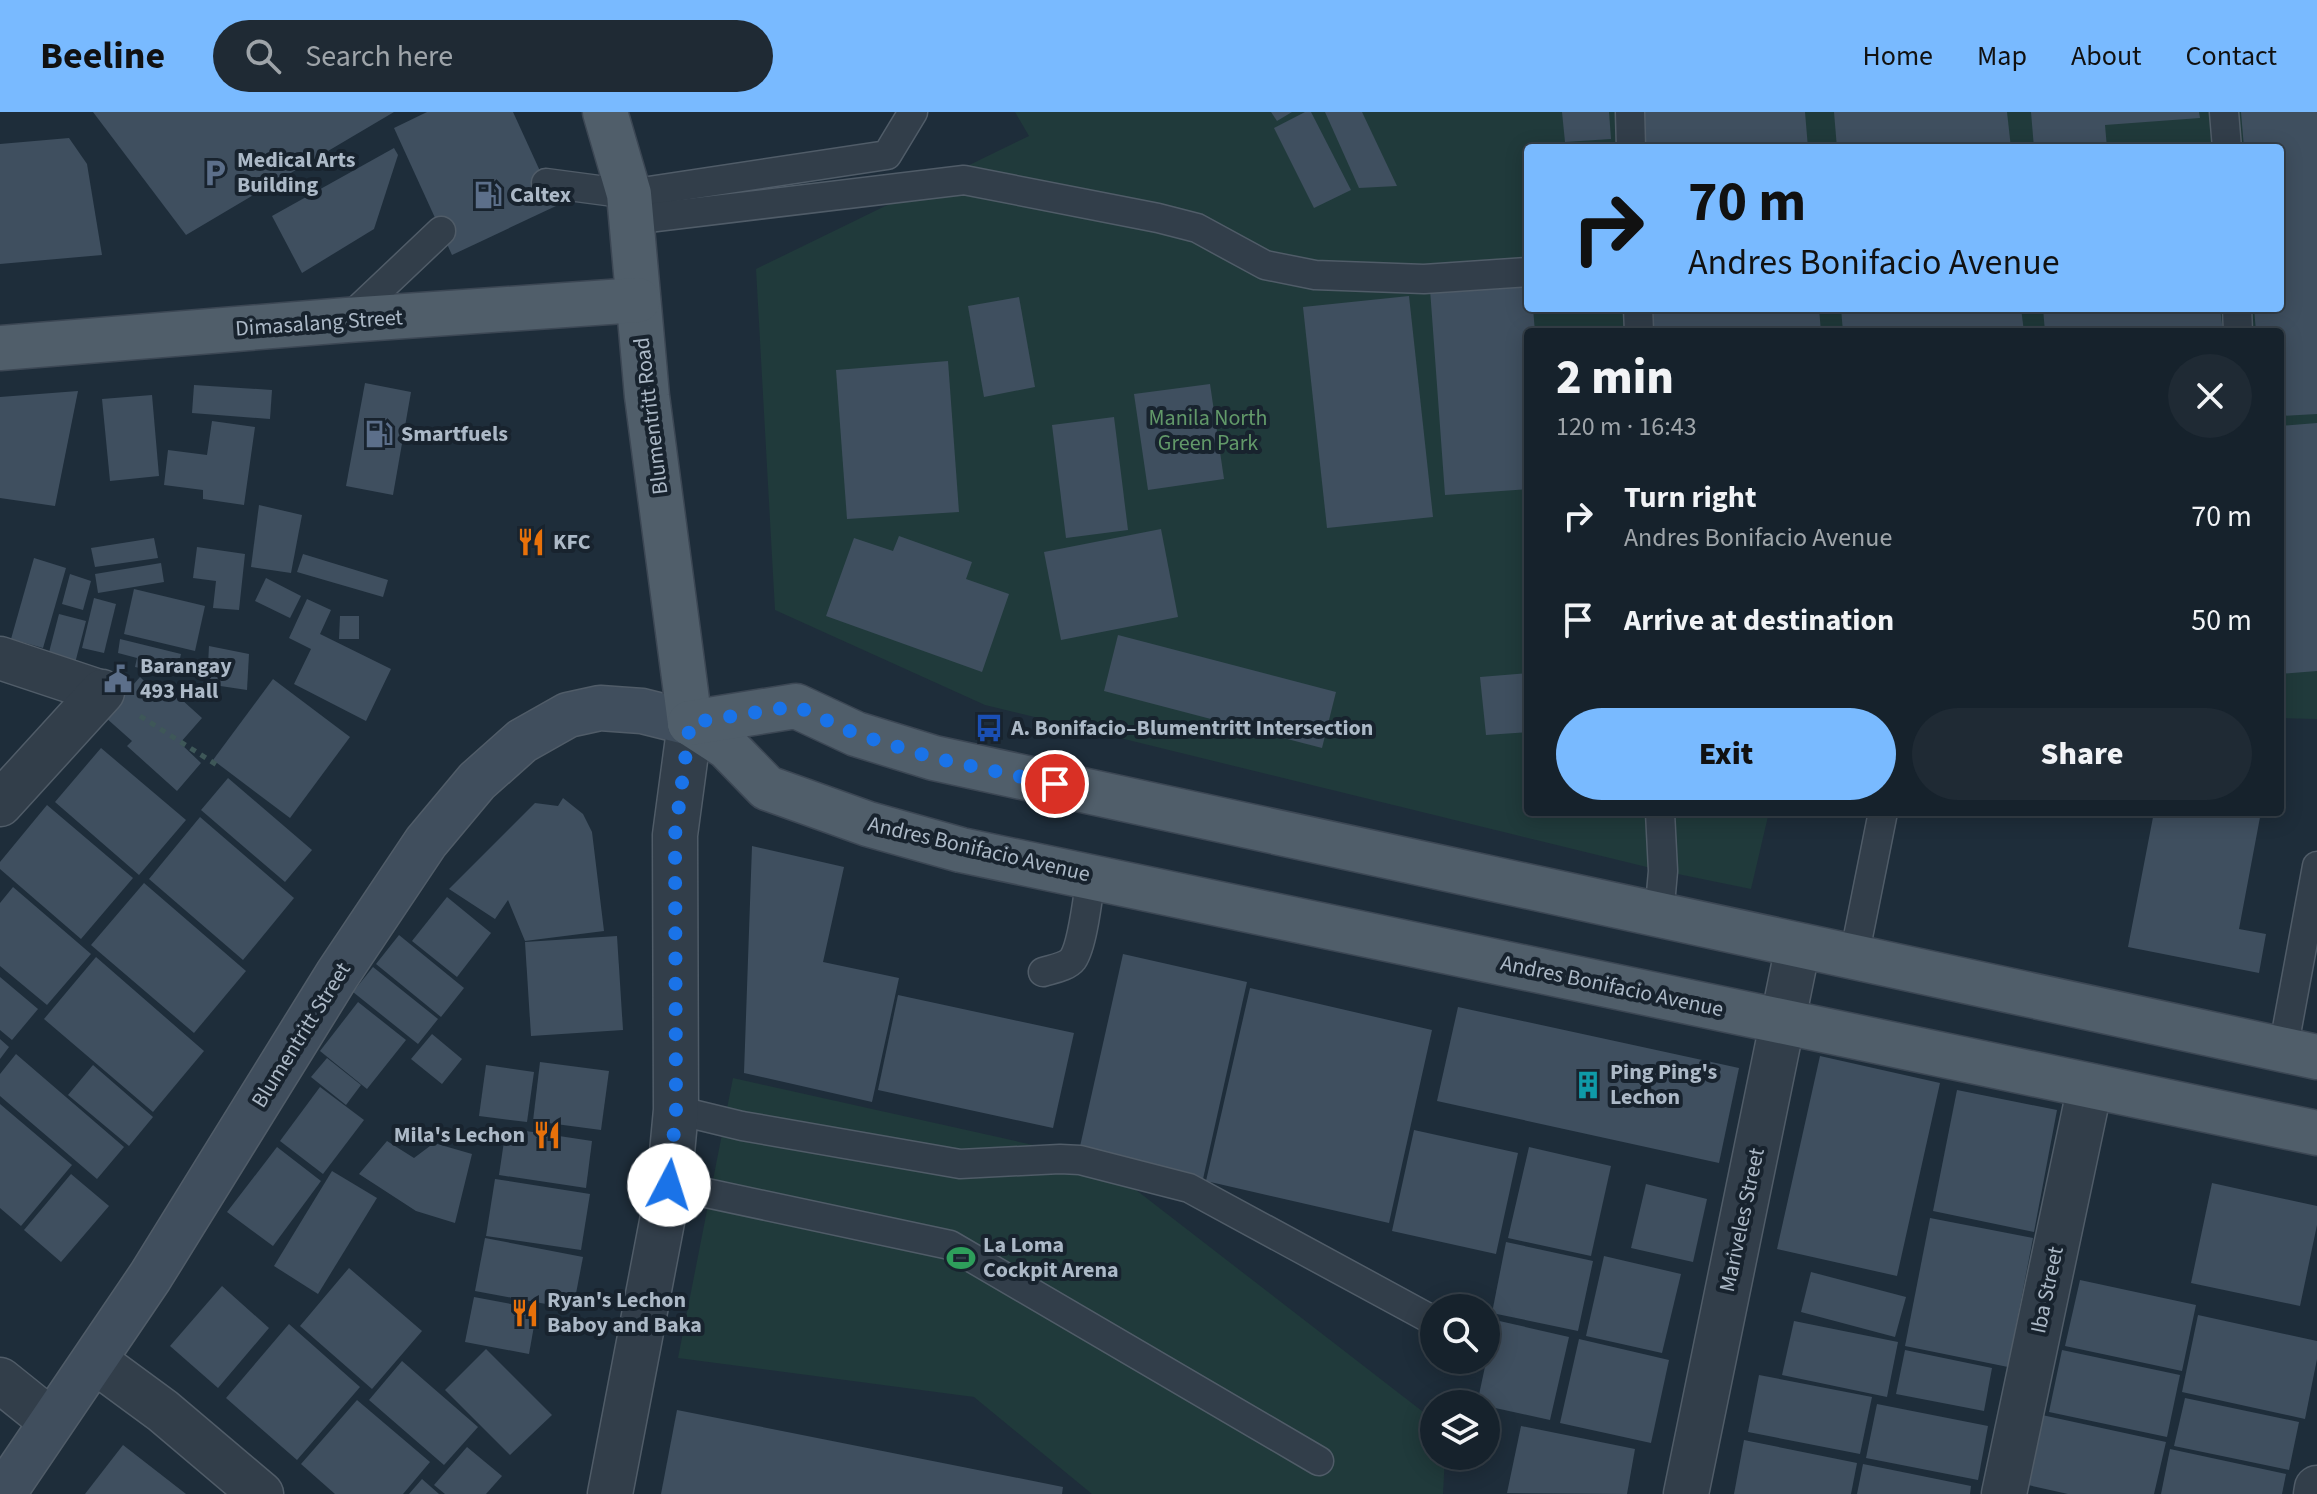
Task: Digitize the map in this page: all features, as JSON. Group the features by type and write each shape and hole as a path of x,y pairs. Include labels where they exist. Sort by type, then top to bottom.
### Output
{"main road":[{"name":"Blumentritt Road","path":"605,112 630,207 647,396 690,723"},
{"name":"Dimasalang Street","path":"0,348 638,300"},
{"path":"690,723 796,706 856,734 934,758 2300,1054"},
{"name":"Blumentritt Street","path":"3,1494 150,1277 337,975 426,842 477,781 522,741 568,715 600,708 642,711 690,723"},
{"name":"Andres Bonifacio Avenue","path":"690,723 727,747 767,788 868,824 948,846 2317,1133"}],"street":[{"path":"0,658 102,692 0,804"},
{"path":"610,1494 669,1185 676,1110 675,835 690,723"},
{"name":"Mariveles Street","path":"1686,1494 1798,946"},
{"name":"Iba Street","path":"2004,1494 2090,1086"},
{"path":"95,1361 163,1411 261,1494"},
{"path":"0,1380 51,1421"},
{"path":"2316,1494 2317,1488"}],"lane":[{"path":"630,207 887,155 913,112"},
{"path":"1630,112 1631,144"},
{"path":"2224,112 2227,144"},
{"path":"546,183 630,207 964,180 1197,228 1265,265 1315,275 1424,279 1524,272"},
{"path":"347,320 441,231"},
{"path":"1659,916 1663,871 1660,816"},
{"path":"1854,957 1882,816"},
{"path":"2300,1054 2317,866"},
{"path":"1043,972 1066,965 1073,959 1091,876"},
{"path":"676,1110 742,1126 960,1164 1080,1160 1189,1188 1420,1313"},
{"path":"669,1185 950,1245 1319,1461"}],"path":[{"path":"102,692 220,767"}],"green space":[{"name":"Manila North Green Park","path":"1015,112 2317,112 2317,719 2284,718 2284,328 1524,328 1524,816 1768,816 1751,889 1663,871 985,705 775,610 756,269 1029,136"},
{"name":"La Loma Cockpit Arena","path":"733,1078 1096,1159 1420,1409 1420,1470 1444,1470 1443,1494 1092,1494 974,1397 678,1358"}],"building":[{"name":"Medical Arts Building","path":"93,112 394,112 186,235"},
{"name":"Caltex","path":"427,112 513,112 556,206 452,255 394,128"},
{"path":"1271,112 1292,112 1277,121"},
{"path":"1311,112 1351,190 1314,208 1274,128"},
{"path":"1325,112 1362,112 1397,186 1359,188"},
{"path":"1562,112 1609,112 1611,139 1565,142"},
{"path":"1644,112 1805,112 1808,144 1646,144"},
{"path":"1834,112 2007,112 2011,144 1837,144"},
{"path":"2031,112 2199,112 2200,118 2105,125 2107,144 2034,144"},
{"path":"2241,112 2317,112 2317,414 2284,416 2284,328 2256,328 2254,312 2284,312 2284,144 2244,144"},
{"path":"69,138 87,164 102,255 0,264 0,144"},
{"path":"394,148 398,155 374,229 302,273 272,216"},
{"path":"1524,282 1524,312 1533,312 1535,328 1524,328 1524,489 1445,495 1430,289"},
{"path":"1409,296 1433,517 1327,528 1303,307"},
{"path":"1019,297 1035,387 984,397 968,306"},
{"path":"1644,312 1819,312 1821,328 1646,328"},
{"path":"1841,312 2022,312 2024,328 1843,328"},
{"path":"2043,312 2220,312 2222,328 2045,328"},
{"path":"948,361 959,512 847,519 836,370"},
{"name":"Smartfuels","path":"365,383 411,392 393,495 346,486"},
{"path":"1210,384 1224,479 1148,490 1134,394"},
{"path":"194,385 272,390 270,419 192,413"},
{"path":"78,391 55,506 0,498 0,397"},
{"path":"152,395 159,476 110,481 102,399"},
{"path":"1114,417 1128,530 1066,538 1052,425"},
{"path":"212,421 255,427 244,505 203,499 203,490 164,485 168,450 207,455"},
{"path":"2317,423 2317,671 2284,674 2284,426"},
{"path":"259,505 302,515 291,573 251,567"},
{"path":"1161,529 1178,617 1061,640 1044,552"},
{"path":"899,536 972,562 966,579 1009,594 982,672 826,616 854,538 893,551"},
{"path":"154,538 158,558 95,567 91,548"},
{"path":"197,547 245,554 239,610 213,608 216,581 193,578"},
{"path":"303,554 388,580 383,597 297,572"},
{"path":"34,558 66,568 43,648 11,639"},
{"path":"161,563 164,582 98,593 95,574"},
{"path":"70,574 91,581 83,610 62,604"},
{"path":"266,578 301,596 290,618 255,601"},
{"path":"134,589 205,606 195,651 124,634"},
{"path":"94,598 116,604 104,653 82,648"},
{"path":"307,599 331,610 320,634 391,669 366,721 294,684 311,649 289,638"},
{"path":"59,614 86,621 74,667 47,660"},
{"path":"340,616 359,616 359,639 339,639"},
{"path":"1118,635 1336,692 1322,748 1104,691"},
{"path":"120,639 181,654 176,676 135,667 137,658 118,653"},
{"path":"209,646 249,654 247,690 207,684"},
{"path":"1524,673 1524,732 1486,735 1480,677"},
{"path":"140,677 163,699 171,690 202,718 180,743 201,763 177,791 127,746 132,741 105,717"},
{"path":"273,679 350,737 290,818 213,760"},
{"path":"101,748 186,820 139,875 55,802"},
{"path":"228,778 312,850 285,882 201,810"},
{"path":"563,798 583,814 592,832 604,931 525,941 508,900 495,919 449,889 535,803 558,806"},
{"path":"47,805 133,878 81,939 0,869 0,862"},
{"path":"2153,816 2260,816 2239,929 2266,934 2259,973 2128,947"},
{"path":"200,817 294,898 243,960 149,879"},
{"path":"752,846 844,867 823,962 899,978 872,1102 744,1073"},
{"path":"144,883 246,971 194,1033 91,945"},
{"path":"13,887 91,954 47,1005 0,966 0,903"},
{"path":"447,897 491,933 457,977 412,941"},
{"path":"399,935 464,988 441,1017 376,964"},
{"path":"617,936 623,1030 531,1036 525,942"},
{"path":"1123,954 1247,982 1203,1179 1079,1151"},
{"path":"96,957 204,1051 153,1112 44,1019"},
{"path":"373,967 438,1019 418,1044 353,992"},
{"path":"0,977 38,1009 12,1040 0,1030"},
{"path":"1250,988 1432,1030 1389,1223 1206,1181"},
{"path":"898,995 1074,1033 1053,1128 878,1090"},
{"path":"358,1002 406,1040 367,1089 320,1051"},
{"name":"Ping Ping's Lechon","path":"1458,1007 1739,1068 1719,1163 1437,1101"},
{"path":"432,1034 462,1059 442,1084 411,1059"},
{"path":"0,1039 9,1047 0,1059"},
{"path":"16,1054 124,1147 97,1179 0,1096 0,1074"},
{"path":"1820,1056 1940,1083 1897,1276 1777,1249"},
{"path":"327,1058 361,1085 346,1105 311,1077"},
{"path":"540,1062 609,1071 601,1130 533,1121"},
{"path":"93,1065 153,1117 129,1146 68,1095"},
{"path":"486,1065 534,1072 527,1122 479,1116"},
{"path":"320,1087 364,1120 323,1174 280,1141"},
{"path":"1957,1090 2057,1110 2034,1232 1933,1211"},
{"path":"0,1104 72,1165 21,1226 0,1208"},
{"path":"506,1128 592,1141 586,1188 499,1175"},
{"path":"1414,1130 1518,1153 1496,1254 1392,1231"},
{"path":"387,1141 414,1158 434,1143 472,1154 455,1223 416,1211 359,1174"},
{"path":"277,1147 321,1181 273,1246 227,1212"},
{"path":"1529,1147 1611,1166 1591,1256 1508,1238"},
{"path":"332,1171 377,1198 318,1294 274,1266"},
{"path":"71,1174 109,1206 61,1262 24,1230"},
{"path":"495,1179 590,1194 581,1250 486,1236"},
{"path":"2212,1183 2317,1206 2317,1225 2300,1306 2191,1283"},
{"path":"1646,1184 1707,1199 1693,1262 1631,1248"},
{"path":"1930,1218 2033,1238 2008,1367 1905,1346"},
{"path":"485,1238 583,1257 573,1309 475,1291"},
{"path":"1506,1242 1593,1261 1578,1331 1500,1315 1500,1294 1496,1294"},
{"path":"1604,1256 1681,1274 1662,1353 1586,1336"},
{"path":"349,1268 422,1331 372,1389 300,1326"},
{"path":"1811,1272 1906,1297 1895,1337 1801,1312"},
{"path":"2080,1280 2196,1305 2182,1371 2065,1346"},
{"path":"222,1286 269,1328 218,1388 170,1346"},
{"path":"474,1297 537,1309 529,1354 465,1342"},
{"path":"2198,1315 2317,1341 2317,1359 2305,1419 2182,1392"},
{"path":"1500,1321 1569,1337 1550,1420 1500,1409 1500,1390 1480,1390 1483,1374 1500,1374"},
{"path":"1794,1321 1898,1342 1887,1397 1782,1375"},
{"path":"289,1324 360,1387 297,1460 226,1398"},
{"path":"1579,1339 1669,1360 1651,1443 1560,1423"},
{"path":"486,1349 552,1415 510,1455 445,1390"},
{"path":"1905,1350 1992,1368 1984,1411 1896,1394"},
{"path":"2062,1350 2180,1375 2167,1437 2049,1412"},
{"path":"402,1361 478,1427 444,1465 369,1400"},
{"path":"1759,1375 1872,1397 1860,1454 1748,1432"},
{"path":"2185,1398 2299,1422 2289,1470 2174,1446"},
{"path":"357,1400 430,1462 403,1494 335,1494 301,1464"},
{"path":"1877,1404 1988,1426 1978,1480 1866,1458"},
{"path":"677,1410 1063,1487 1062,1494 661,1494"},
{"path":"2042,1415 2166,1442 2154,1494 2068,1494 2028,1485"},
{"path":"1521,1426 1635,1449 1627,1494 1507,1493"},
{"path":"1744,1440 1857,1463 1851,1494 1734,1494"},
{"path":"123,1445 186,1494 85,1494"},
{"path":"467,1447 502,1476 486,1494 445,1494 434,1485"},
{"path":"2170,1449 2286,1474 2282,1494 2161,1494"},
{"path":"1863,1464 1971,1486 1970,1494 1857,1494"},
{"path":"422,1479 439,1494 409,1494"}],"place":[{"name":"Medical Arts Building","path":"215,173"},
{"name":"Caltex","path":"488,195"},
{"name":"Smartfuels","path":"379,434"},
{"name":"KFC","path":"531,542"},
{"name":"Barangay 493 Hall","path":"118,679"},
{"name":"A. Bonifacio–Blumentritt Intersection","path":"989,728"},
{"name":"Ping Ping's Lechon","path":"1588,1085"},
{"name":"Mila's Lechon","path":"547,1135"},
{"name":"La Loma Cockpit Arena","path":"961,1258"},
{"name":"Ryan's Lechon Baboy and Baka","path":"525,1313"}],"route":[{"path":"669,1185 676,1110 675,835 690,723 796,706 856,734 934,758 1055,784"}]}
